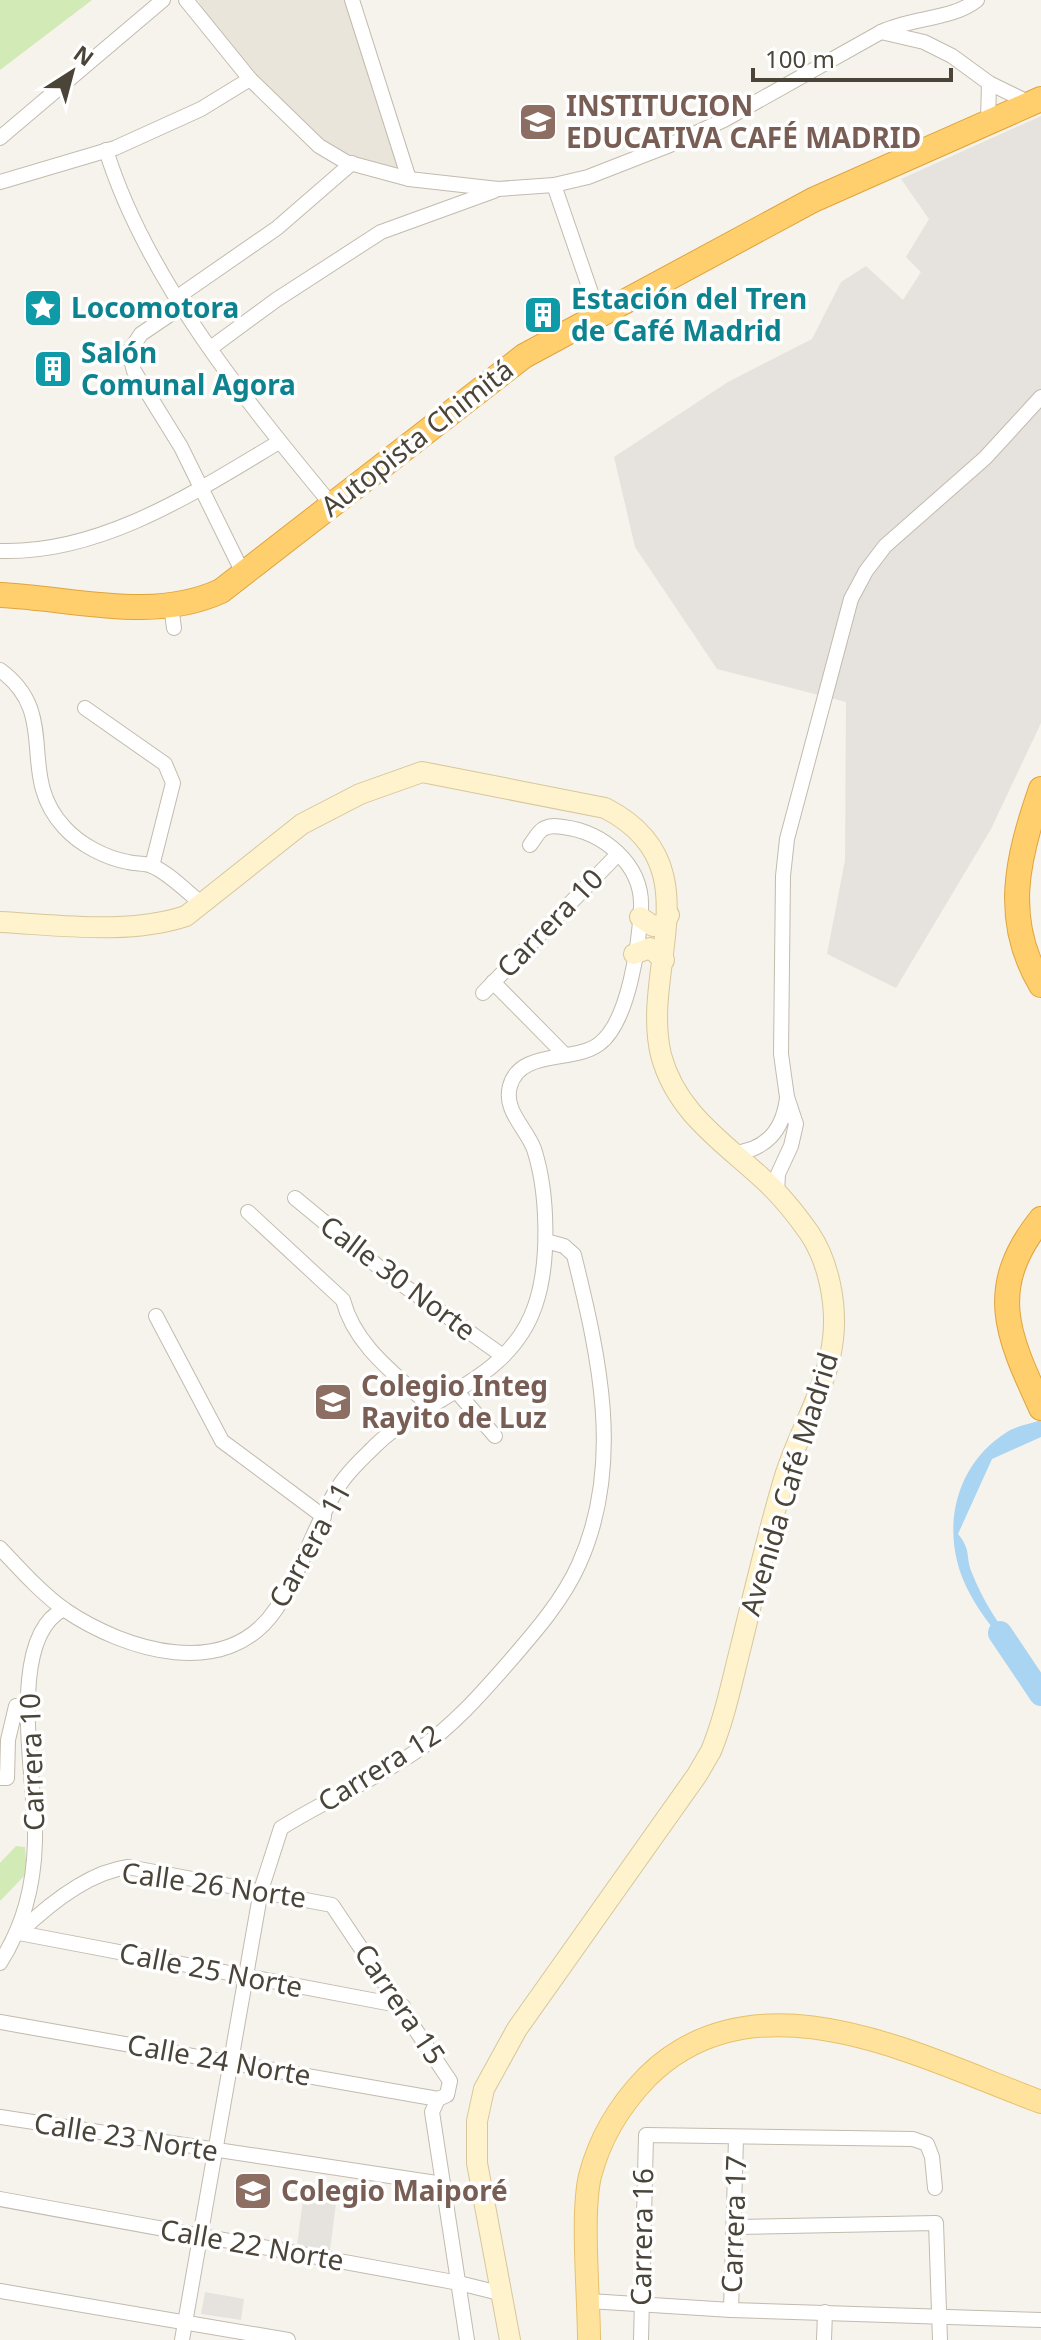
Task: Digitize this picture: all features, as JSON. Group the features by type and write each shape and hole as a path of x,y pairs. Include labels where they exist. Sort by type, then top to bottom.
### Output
{"highway":[{"name":"Autopista Chimitá","path":"0,595 136,608 172,617 244,575 524,356 598,313 813,200 988,122 1038,104"},
{"path":"1041,789 1022,855 1016,922 1019,940 1041,985"},
{"path":"1041,1219 1022,1244 1006,1289 1006,1325 1041,1408"}],"main road":[{"path":"589,2340 589,2178 605,2133 638,2086 660,2065 694,2043 736,2028 769,2023 801,2024 902,2051 1041,2102"}],"street":[{"path":"0,138 163,0"},
{"path":"186,0 250,79 319,146 352,163 409,179 498,189 554,185 588,177 724,120 904,21 962,10 977,0"},
{"path":"352,0 409,179"},
{"path":"881,32 924,42 952,56 989,83 1038,104"},
{"path":"0,182 106,150 201,109 250,79"},
{"path":"988,122 989,83"},
{"path":"106,150 152,256 179,302 279,442 331,504"},
{"path":"244,575 171,429 134,371 129,352 141,334 277,228 352,163"},
{"path":"554,185 598,313"},
{"path":"212,347 276,300 381,232 498,189"},
{"path":"732,1153 755,1149 774,1134 784,1117 787,1097 780,1016 787,839 851,599 885,546 985,458 1041,397"},
{"path":"0,551 23,552 67,544 125,525 201,489 279,442"},
{"path":"0,670 31,702 36,726 37,774 43,796 63,826 86,846 124,862 152,866 201,903"},
{"path":"85,708 165,764 171,774 173,783 152,866"},
{"name":"Avenida Café Madrid","path":"0,922 148,925 186,916 302,824 360,794 422,772 594,805 614,813 644,841 659,865 669,915 657,1028 667,1073 690,1112 777,1193 812,1237 824,1266 834,1317 831,1353 787,1471 723,1718 711,1751 680,1800 517,2029 484,2089 477,2121 477,2163 510,2340"},
{"name":"Carrera 11","path":"64,1609 147,1649 176,1654 227,1648 254,1635 275,1612 339,1485 375,1446 431,1407 458,1393 503,1356 535,1308 546,1241 537,1161 530,1140 512,1110 509,1091 515,1075 523,1067 597,1046 615,1027 624,1005 640,917 639,885 618,854 593,834 551,826 542,829 530,845"},
{"name":"Carrera 10","path":"565,1055 488,987 618,854"},
{"path":"640,917 653,926 663,924 669,915"},
{"path":"634,954 650,948 664,960"},
{"path":"777,1193 780,1166 795,1131 795,1114 787,1097"},
{"name":"Calle 30 Norte","path":"295,1198 386,1273 503,1356"},
{"path":"248,1212 343,1300 347,1316 363,1344 431,1407"},
{"name":"Carrera 12","path":"182,2340 261,1890 281,1828 418,1750 471,1706 542,1625 578,1567 593,1524 600,1488 603,1390 574,1255 564,1246 546,1241"},
{"path":"156,1316 222,1441 324,1517"},
{"path":"458,1393 495,1436"},
{"path":"0,1548 64,1609"},
{"name":"Carrera 10","path":"0,1963 19,1933 27,1909 35,1842 22,1708 43,1625 64,1609"},
{"path":"0,1700 22,1708 8,1740 9,1772 7,1778 0,1778"},
{"name":"Calle 26 Norte","path":"19,1933 56,1902 111,1869 128,1867 332,1905"},
{"name":"Carrera 15","path":"332,1905 403,2006 450,2081 447,2095 438,2099 432,2112 467,2340"},
{"name":"Calle 25 Norte","path":"19,1933 403,2006"},
{"name":"Calle 24 Norte","path":"0,2022 438,2099"},
{"name":"Calle 23 Norte","path":"0,2117 215,2152 443,2184"},
{"name":"Carrera 16","path":"641,2340 646,2135 736,2138"},
{"path":"736,2138 913,2139 927,2144 932,2157 935,2188"},
{"name":"Carrera 17","path":"731,2310 736,2138"},
{"name":"Calle 22 Norte","path":"0,2199 459,2283 503,2294"},
{"path":"735,2227 936,2223 940,2340"},
{"path":"0,2291 288,2340"},
{"path":"589,2301 731,2310 1041,2320"},
{"path":"824,2340 825,2312"}],"shaded area":[{"path":"198,0 349,0 405,173 341,154 298,120 212,27"},
{"path":"1041,116 1041,723 991,829 896,988 827,954 845,860 846,702 717,669 635,547 614,457 728,382 812,339 841,282 866,266 903,300 921,272 906,257 929,219 901,179"},
{"path":"305,2184 338,2188 330,2250 297,2246"},
{"path":"205,2292 244,2299 241,2320 201,2314"}],"green space":[{"path":"0,0 92,0 0,70"},
{"path":"16,1846 25,1847 27,1873 0,1901 0,1863"}],"water":[{"path":"1041,1420 1041,1437 992,1459 958,1534 985,1601 1011,1641 1041,1676 1041,1686 994,1630 970,1594 960,1572 953,1527 956,1505 973,1464 1007,1432"}],"waterway":[{"path":"1000,1633 1041,1694"}],"place":[{"name":"INSTITUCION EDUCATIVA CAFÉ MADRID","path":"538,122"},
{"name":"Locomotora","path":"43,308"},
{"name":"Estación del Tren de Café Madrid","path":"543,315"},
{"name":"Salón Comunal Agora","path":"53,369"},
{"name":"Colegio Integ Rayito de Luz","path":"333,1402"},
{"name":"Colegio Maiporé","path":"253,2191"}]}
